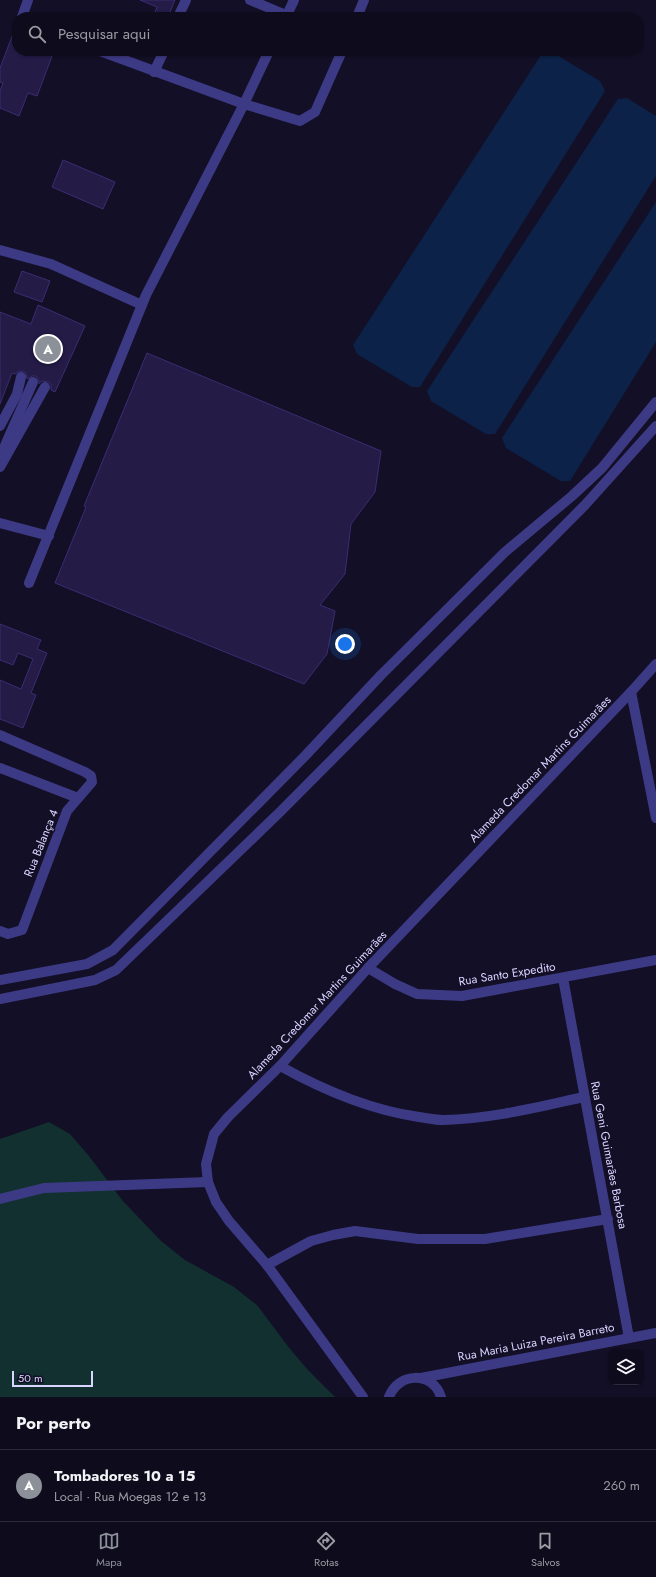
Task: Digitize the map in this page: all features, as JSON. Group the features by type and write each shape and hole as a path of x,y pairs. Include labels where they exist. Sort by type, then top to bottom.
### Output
{"street":[{"path":"24,12 28,0"},
{"path":"180,12 186,0"},
{"path":"250,0 277,12"},
{"path":"288,12 294,0"},
{"path":"359,12 364,0"},
{"path":"113,56 244,104 300,121 315,112 340,56"},
{"path":"154,72 162,56"},
{"path":"30,583 142,305 268,56"},
{"path":"0,250 51,264 142,305"},
{"path":"0,426 17,394 21,377"},
{"path":"0,452 3,450 33,382"},
{"path":"0,467 45,387"},
{"path":"0,980 88,964 113,950 304,757 392,664 504,552 572,496 602,468 656,402"},
{"path":"0,999 95,980 116,970 286,807 585,504 656,426"},
{"path":"0,523 49,536"},
{"name":"Alameda Credomar Martins Guimarães","path":"363,1397 267,1265 229,1221 216,1202 208,1182 206,1164 214,1134 228,1117 280,1066 368,968 656,664"},
{"path":"631,692 656,818"},
{"name":"Rua Balança 4","path":"0,735 85,772 91,776 92,782 67,811 22,930 8,934 0,930"},
{"path":"0,768 78,798"},
{"name":"Rua Santo Expedito","path":"368,968 395,984 416,994 462,996 656,960"},
{"name":"Rua Geni Guimarães Barbosa","path":"563,978 629,1338"},
{"path":"280,1066 320,1086 362,1104 397,1114 442,1120 497,1115 584,1098"},
{"path":"0,1199 44,1188 208,1182"},
{"path":"267,1265 310,1240 355,1232 418,1239 485,1239 608,1219"},
{"name":"Rua Maria Luiza Pereira Barreto","path":"389,1397 397,1385 404,1380 413,1377 421,1378 656,1333"},
{"path":"421,1378 430,1381 436,1387 441,1397"}],"green space":[{"path":"49,1122 70,1134 89,1156 122,1200 161,1241 185,1260 234,1287 257,1305 290,1349 308,1370 335,1397 0,1397 0,1139"}],"water":[{"path":"540,56 559,56 600,81 605,91 420,387 412,387 357,354 353,345"},
{"path":"627,98 656,116 656,176 495,434 486,434 431,401 427,391 618,99"},
{"path":"656,202 656,342 570,481 561,481 506,448 502,438"}],"building":[{"path":"140,0 175,0 170,12 155,12 157,7"},
{"path":"12,36 12,56 52,56 37,96 28,93 19,116 0,108 0,91 3,83 0,82 0,68"},
{"path":"63,160 115,182 103,209 52,187"},
{"path":"22,271 50,281 42,302 14,292"},
{"path":"38,305 85,326 55,392 51,390 51,384 48,382 42,381 39,384 36,376 32,376 27,379 26,373 20,371 15,374 12,373 0,404 0,312 31,324"},
{"path":"147,353 381,451 375,492 351,524 345,574 320,605 335,611 327,654 304,684 55,583 86,507 84,506"},
{"path":"0,624 41,640 37,649 47,653 31,693 36,695 23,728 0,719 0,680 21,689 33,659 18,653 13,665 0,660"}],"place":[{"name":"Tombadores 10 a 15","path":"48,349"}]}
